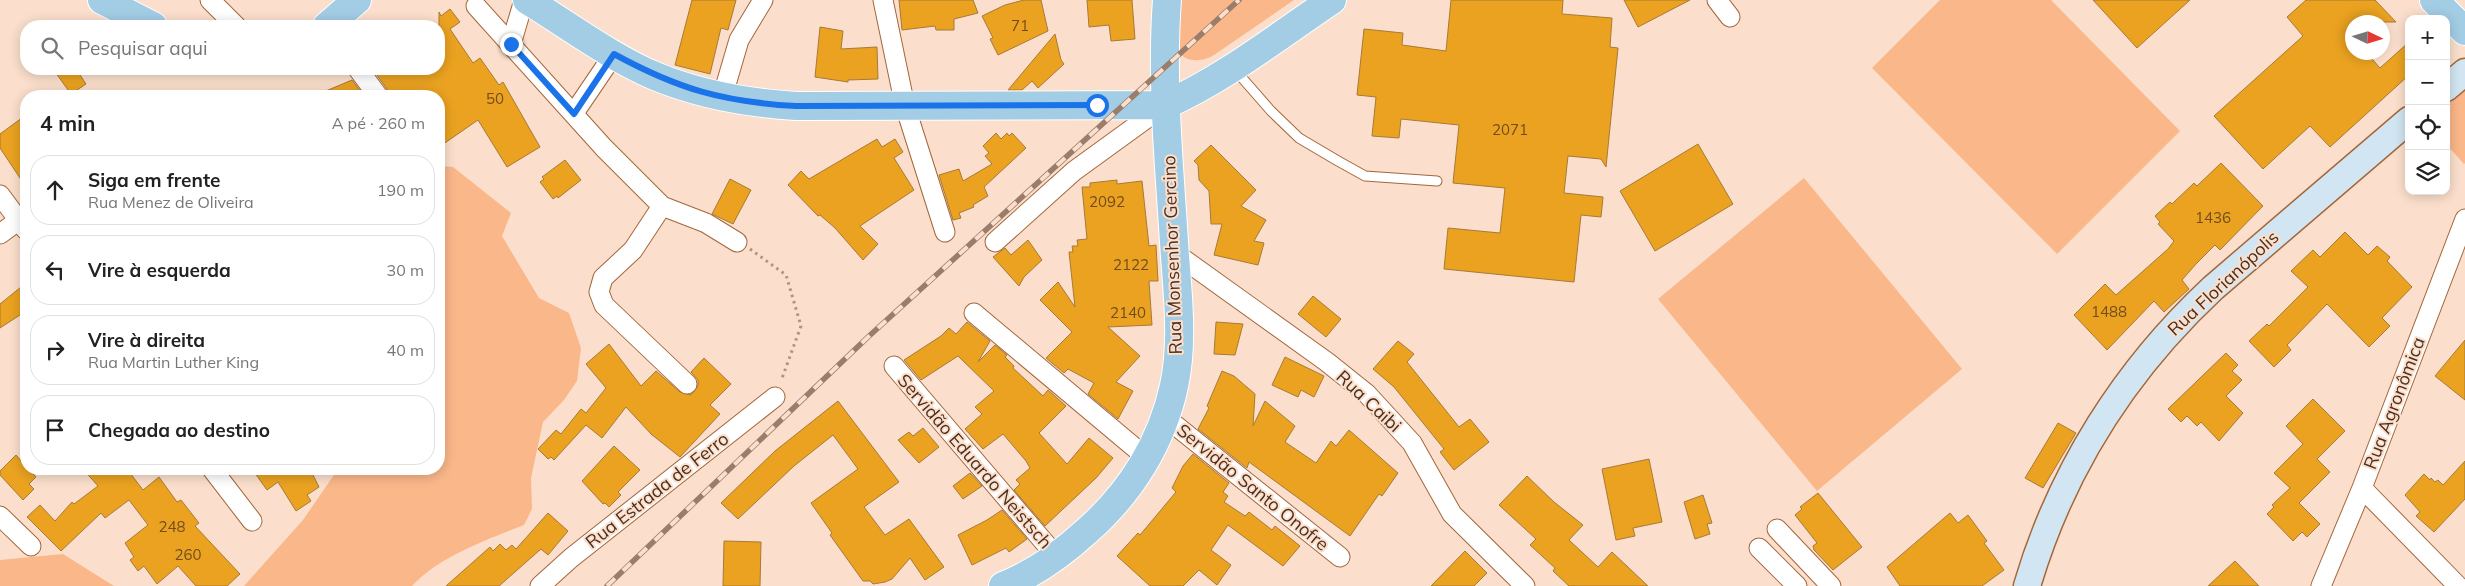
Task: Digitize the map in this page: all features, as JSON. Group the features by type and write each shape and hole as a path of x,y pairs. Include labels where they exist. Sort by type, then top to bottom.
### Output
{"main road":[{"path":"102,0 141,20"},
{"path":"526,0 614,54 653,75 722,98 796,106 1165,104 1181,98 1232,67 1332,0"},
{"name":"Rua Monsenhor Gercino","path":"1013,585 1056,556 1101,519 1121,498 1148,458 1165,417 1174,386 1178,359 1175,253 1165,104 1167,0"},
{"path":"2434,0 2465,31"},
{"path":"1168,155 1180,128 1192,108 1232,67"},
{"path":"2450,85 2465,72"},
{"name":"Rua Florianópolis","path":"2027,586 2045,530 2074,468 2102,421 2146,359 2184,316 2213,288 2405,123"}],"street":[{"path":"210,0 230,20"},
{"path":"511,44 526,0"},
{"path":"722,98 734,52 764,0"},
{"path":"883,0 905,106 945,232"},
{"path":"1717,0 1730,17"},
{"path":"476,6 604,148 662,206 706,223 737,242"},
{"path":"574,114 614,54"},
{"path":"362,75 374,90"},
{"path":"995,242 1074,171 1165,104"},
{"path":"0,195 20,221"},
{"path":"662,206 632,250 602,278 599,292 604,305 687,384"},
{"name":"Rua Agronômica","path":"2321,586 2362,488 2465,219"},
{"path":"0,234 20,226"},
{"name":"Rua Caibi","path":"1175,253 1327,362 1366,394 1412,443 1452,514 1526,586"},
{"path":"974,312 1148,458"},
{"name":"Servidão Eduardo Neistsch","path":"894,366 1056,556"},
{"name":"Rua Estrada de Ferro","path":"540,586 571,558 775,397"},
{"name":"Servidão Santo Onofre","path":"1165,417 1340,557"},
{"path":"217,475 252,521"},
{"path":"2362,488 2458,586"},
{"path":"0,516 31,546"},
{"path":"1777,529 1831,586"},
{"path":"1758,548 1797,586"}],"lane":[{"path":"1232,67 1271,111 1299,138 1338,161 1365,176 1437,181"}],"path":[{"path":"737,242 760,255 786,275 801,326 775,397"}],"shaded area":[{"path":"1177,0 1294,0 1214,55 1204,59 1193,60 1184,57 1178,48"},
{"path":"1940,0 2051,0 2180,131 2057,254 1872,68"},
{"path":"2465,88 2464,164 2450,148 2450,101"},
{"path":"445,166 453,167 511,213 502,236 539,298 569,313 581,348 577,381 564,400 543,422 531,478 532,509 524,525 449,558 435,566 412,586 244,586 303,520 334,475 445,475"},
{"path":"1804,178 1962,369 1817,491 1658,299"},
{"path":"63,554 114,586 0,586 0,560"}],"building":[{"path":"692,0 736,0 728,30 721,28 710,74 675,65"},
{"path":"899,0 973,0 978,13 954,19 954,30 936,30 935,26 902,30"},
{"path":"1024,0 1041,0 1048,31 998,55 990,39 993,38 982,16 1005,5"},
{"path":"1087,0 1132,0 1135,39 1111,41 1109,25 1089,27"},
{"path":"1451,0 1563,0 1562,14 1612,18 1610,47 1618,48 1606,167 1601,159 1568,156 1564,193 1603,197 1601,217 1581,215 1574,282 1444,269 1448,228 1500,233 1505,188 1453,183 1459,125 1401,119 1399,138 1372,136 1376,97 1357,95 1364,29 1403,33 1402,45 1446,51"},
{"path":"1624,0 1690,0 1638,27"},
{"path":"2093,0 2190,0 2137,48"},
{"path":"2306,0 2375,0 2389,15 2345,15 2345,60 2373,60 2380,68 2405,46 2405,79 2330,147 2310,126 2263,169 2214,116 2303,36 2287,17"},
{"path":"450,9 460,22 450,29 473,63 480,58 499,85 503,82 540,147 507,167 478,120 445,143 445,90 387,90 377,75 445,75 445,20 439,20 439,12 441,16"},
{"path":"2390,16 2396,22 2390,22"},
{"path":"820,27 843,31 841,49 877,47 878,79 848,80 848,82 815,77"},
{"path":"1055,34 1061,60 1064,64 1038,88 1032,81 1022,90 1008,90"},
{"path":"57,75 80,75 86,84 77,90 68,90"},
{"path":"352,80 360,90 328,90"},
{"path":"20,119 20,178 0,148 0,134"},
{"path":"996,133 1001,139 1007,133 1009,136 1012,133 1026,148 984,187 988,196 973,205 974,207 959,213 961,218 953,220 939,175 959,169 963,181 992,164 985,156 989,153 983,146"},
{"path":"877,139 882,147 895,139 903,152 894,158 914,190 860,226 878,244 863,260 835,228 820,215 818,216 788,185 801,171 809,179"},
{"path":"1698,144 1733,204 1655,251 1620,191"},
{"path":"1211,145 1256,190 1241,206 1266,220 1254,241 1264,243 1258,265 1214,255 1222,224 1211,224 1209,191 1199,180 1198,165 1194,161"},
{"path":"565,160 581,180 558,198 557,196 553,199 540,182 544,179 542,177"},
{"path":"2221,163 2263,206 2220,250 2215,245 2196,264 2182,280 2189,289 2164,312 2154,301 2107,350 2074,315 2105,284 2116,295 2168,249 2174,241 2158,224 2160,222 2155,216 2170,202 2172,204 2194,183 2197,186"},
{"path":"730,179 751,190 733,224 712,214"},
{"path":"1117,180 1117,184 1142,181 1149,246 1156,245 1158,281 1149,281 1152,325 1108,327 1140,356 1116,382 1133,391 1118,419 1088,394 1094,383 1068,369 1064,373 1046,358 1072,332 1040,300 1058,282 1075,307 1069,252 1073,252 1072,246 1078,246 1077,240 1087,239 1082,187 1090,187 1090,183"},
{"path":"2345,232 2368,255 2377,246 2390,257 2387,261 2412,287 2382,318 2390,326 2369,347 2327,304 2287,345 2291,350 2274,367 2249,341 2267,324 2269,326 2308,287 2291,271 2313,250 2320,257"},
{"path":"1028,240 1042,260 1024,277 1019,286 993,257 1005,248 1011,255"},
{"path":"20,288 20,315 0,328 0,304"},
{"path":"1313,296 1341,319 1326,337 1298,314"},
{"path":"967,322 990,341 978,362 995,345 1007,355 1005,357 1014,366 1013,368 1043,396 1048,390 1066,406 1039,433 1067,464 1089,438 1113,458 1096,478 1045,526 1014,490 1020,484 1016,480 1030,468 1026,461 1003,434 983,449 965,429 982,414 975,407 994,391 958,356 921,380 904,360 941,336 949,328 956,334"},
{"path":"1216,322 1243,324 1235,355 1214,354"},
{"path":"2465,340 2465,400 2435,376"},
{"path":"1398,341 1414,354 1407,362 1459,427 1470,419 1489,442 1454,470 1440,452 1444,449 1394,387 1373,369"},
{"path":"609,344 641,386 656,371 680,392 691,395 698,386 698,380 691,372 704,358 731,384 710,405 720,414 680,457 651,434 626,407 602,438 586,425 554,460 551,457 548,459 538,449 556,430 561,434 581,409 586,413 606,388 586,364"},
{"path":"2226,353 2238,365 2232,371 2242,380 2226,396 2243,413 2219,441 2201,422 2197,426 2187,416 2181,422 2168,409"},
{"path":"1285,357 1324,376 1314,397 1301,390 1298,397 1272,385"},
{"path":"1222,371 1234,376 1255,394 1253,426 1265,401 1295,426 1285,442 1316,463 1331,441 1336,446 1349,430 1398,473 1382,496 1379,494 1350,536 1249,462 1247,468 1198,429 1209,408 1207,406"},
{"path":"2313,399 2345,431 2317,459 2330,472 2299,503 2320,524 2307,537 2302,532 2293,541 2267,514 2274,507 2272,505 2290,488 2274,473 2303,444 2286,426"},
{"path":"838,401 899,482 864,507 885,535 909,519 944,567 925,580 910,558 892,579 873,584 870,581 863,581 830,535 832,533 811,503 858,469 833,435 794,466 738,519 721,503 775,451"},
{"path":"2058,423 2076,433 2043,488 2025,478"},
{"path":"923,428 939,447 919,463 898,440 909,432 913,436"},
{"path":"614,446 640,470 618,492 621,495 609,507 605,503 603,504 582,481"},
{"path":"1193,454 1229,483 1223,492 1228,496 1224,502 1245,516 1249,512 1272,530 1275,526 1300,546 1283,566 1228,525 1211,550 1231,565 1217,585 1199,570 1183,586 1150,586 1117,556 1138,533 1140,535 1176,492 1172,488 1183,466"},
{"path":"16,455 20,459 20,475 34,475 36,477 29,484 34,489 23,500 0,475 0,471"},
{"path":"1649,459 1662,522 1633,528 1635,536 1616,540 1602,469"},
{"path":"2465,461 2465,499 2434,532 2416,516 2420,512 2405,495 2424,474 2430,480 2431,478 2435,482 2438,480 2443,485"},
{"path":"970,473 982,486 963,499 953,486"},
{"path":"88,475 132,475 143,490 159,477 177,502 181,500 199,523 195,526 240,574 227,586 196,586 178,566 157,584 144,566 138,571 130,560 134,557 125,543 148,525 129,500 105,518 101,513 61,551 27,517 40,505 55,521 72,502 74,504 98,486"},
{"path":"256,475 313,475 319,487 307,495 311,501 296,511 278,482 267,490"},
{"path":"1527,476 1554,502 1583,525 1569,540 1598,567 1612,552 1648,586 1569,586 1553,571 1555,568 1530,545 1536,539 1499,505"},
{"path":"1818,493 1862,547 1833,570 1814,550 1813,546 1817,543 1795,515 1802,509 1800,507"},
{"path":"1703,495 1712,523 1707,524 1710,534 1695,539 1684,502"},
{"path":"1002,510 1027,539 1009,552 1006,548 972,565 958,535"},
{"path":"548,513 568,531 548,555 541,549 499,586 446,586 490,547 493,551 500,544 506,550 512,545 516,549"},
{"path":"1950,513 1958,523 1968,515 1987,541 1984,543 2004,570 1982,586 1900,586 1887,567"},
{"path":"724,541 761,542 760,586 723,586"},
{"path":"1465,551 1487,573 1474,586 1431,586"},
{"path":"2235,561 2259,586 2208,586"}],"railway":[{"path":"607,586 868,337 1239,0"}],"route":[{"path":"511,44 574,114 614,54 653,75 691,89 722,98 765,104 796,106 1097,105"}]}
